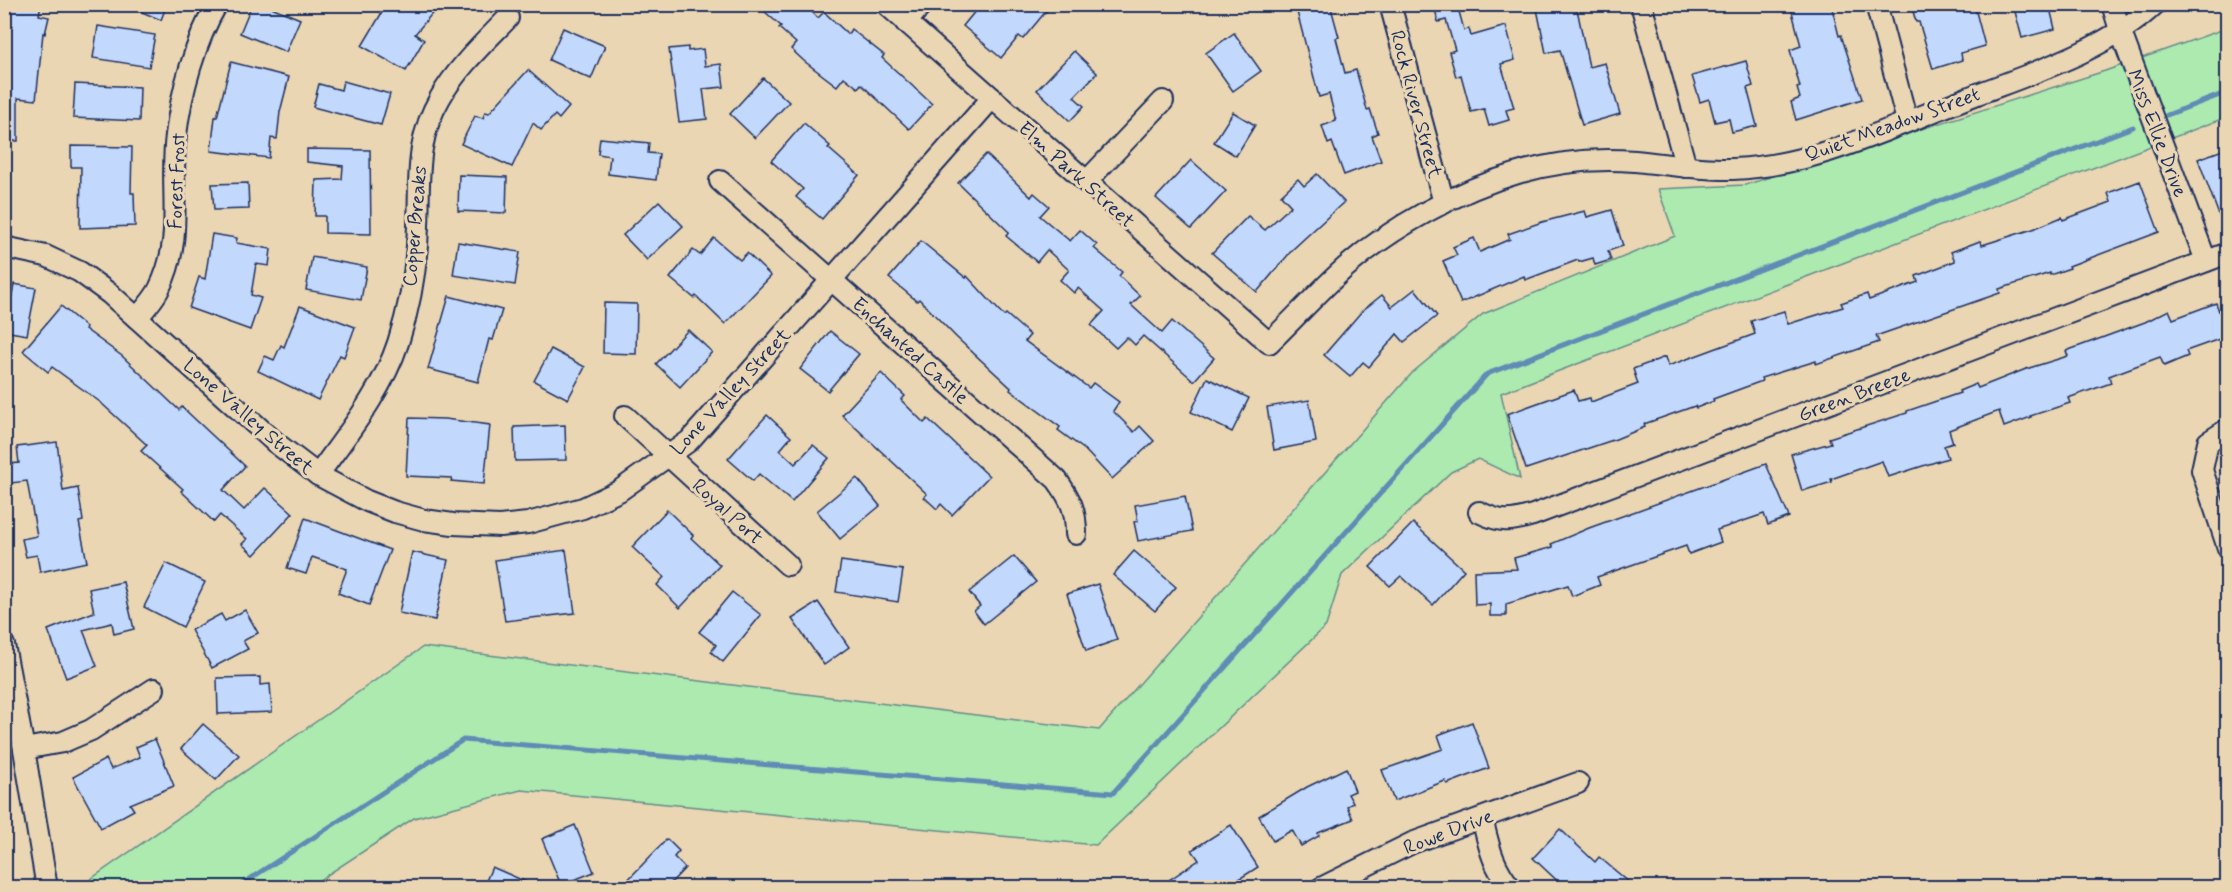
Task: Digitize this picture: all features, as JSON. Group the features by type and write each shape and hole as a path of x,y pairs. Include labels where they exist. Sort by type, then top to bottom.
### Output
{"street":[{"name":"Forest Frost","path":"138,318 158,291 173,250 176,222 173,182 176,136 184,89 217,4"},
{"name":"Elm Park Street","path":"886,4 1269,343"},
{"path":"906,23 922,4"},
{"name":"Rock River Street","path":"1390,4 1444,203"},
{"path":"1641,4 1686,167"},
{"path":"1875,4 1907,121"},
{"name":"Miss Ellie Drive","path":"2112,4 2206,261"},
{"name":"Quiet Meadow Street","path":"1269,343 1347,266 1389,234 1444,203 1485,184 1553,165 1591,161 1631,161 1734,169 1788,161 1832,150 2064,60 2120,30 2155,4"},
{"name":"Copper Breaks","path":"318,475 360,417 398,344 415,263 418,171 425,133 432,114 440,97 469,58 508,18"},
{"name":"Lone Valley Street","path":"4,247 46,256 80,272 138,318 276,443 318,475 367,501 395,512 453,524 500,526 528,522 583,508 619,491 689,441 992,98"},
{"path":"1086,182 1163,101"},
{"name":"Enchanted Castle","path":"720,181 1057,480 1072,502 1076,519 1076,534"},
{"name":"Green Breeze","path":"1479,512 1495,520 1513,521 1533,515 2228,253"},
{"name":"Royal Port","path":"626,416 788,565"},
{"path":"2228,429 2208,442 2202,470 2228,548"},
{"path":"4,645 47,888"},
{"path":"24,749 63,742 91,730 154,689"},
{"name":"Rowe Drive","path":"1321,888 1412,843 1578,783"},
{"path":"1482,818 1498,872 1511,888"}],"green space":[{"path":"2227,28 2227,117 1501,393 1520,479 1478,459 1451,472 1342,575 1326,626 1096,845 521,790 414,818 309,887 78,888 423,647 1099,730 1413,372 1483,314 1675,236 1658,189 1745,185 2105,71"}],"building":[{"path":"8,4 41,4 39,15 49,17 45,34 43,33 36,100 18,98 18,141 4,141 4,20"},
{"path":"123,4 167,4 161,20"},
{"path":"252,4 264,4 300,19 286,52 240,33"},
{"path":"387,4 440,4 415,34 424,40 406,71 362,46"},
{"path":"756,4 804,4 818,18 824,12 848,34 851,29 884,55 882,58 932,104 909,129 861,84 858,88 844,77 837,86 804,61 791,49 796,43"},
{"path":"981,4 1052,4 1023,39 1019,36 1001,58 963,26"},
{"path":"1295,4 1330,4 1345,73 1356,70 1367,110 1370,109 1378,133 1372,136 1381,161 1344,175 1332,142 1328,144 1322,126 1336,121 1329,94 1319,97"},
{"path":"1434,4 1457,4 1464,30 1469,29 1471,36 1506,26 1515,60 1501,64 1514,108 1506,110 1509,120 1489,126 1484,109 1471,112 1461,75 1456,77 1449,52 1455,50 1446,20 1438,22"},
{"path":"1536,4 1576,4 1589,67 1605,63 1620,114 1582,125 1560,50 1546,53"},
{"path":"1790,4 1831,4 1839,36 1841,35 1862,99 1796,120 1791,102 1800,98 1797,88 1800,87 1790,50 1801,46"},
{"path":"1911,4 1974,4 1985,46 1961,53 1962,60 1933,69 1919,22 1916,22"},
{"path":"2013,4 2049,4 2055,29 2022,38"},
{"path":"98,26 155,35 149,67 93,58"},
{"path":"563,28 605,46 591,79 549,60"},
{"path":"1234,33 1261,71 1233,91 1206,53"},
{"path":"688,47 688,51 703,49 705,66 721,64 724,87 703,89 707,119 679,122 669,49"},
{"path":"1074,51 1097,73 1074,97 1084,106 1070,121 1037,90"},
{"path":"1746,61 1753,86 1747,88 1757,126 1732,132 1729,119 1715,122 1709,99 1700,102 1692,76"},
{"path":"231,62 289,77 280,112 277,139 271,138 269,158 211,151 215,117 217,117"},
{"path":"528,70 569,107 559,119 555,115 541,130 533,123 512,167 461,144 475,116 483,118 485,112 489,113"},
{"path":"763,78 789,102 755,138 730,114"},
{"path":"343,81 390,94 381,125 313,107 319,84 341,90"},
{"path":"75,84 140,87 139,121 73,118"},
{"path":"1233,112 1255,125 1236,156 1214,142"},
{"path":"804,123 859,175 822,219 796,197 803,189 771,161"},
{"path":"600,138 649,143 648,153 659,154 656,180 608,174 610,156 598,154"},
{"path":"71,146 132,147 131,193 134,193 135,226 80,228 81,167 71,167"},
{"path":"2228,148 2228,233 2226,234 2198,159"},
{"path":"307,149 370,150 371,234 325,233 325,216 315,216 316,180 342,179 343,166 307,162"},
{"path":"986,154 1031,197 1034,193 1049,206 1040,216 1070,241 1080,230 1097,245 1094,248 1122,272 1119,276 1140,296 1131,305 1162,333 1172,321 1214,358 1194,381 1143,336 1135,345 1127,337 1116,348 1091,325 1104,311 1078,288 1074,293 1060,280 1069,270 1047,250 1037,262 1006,236 1009,232 958,183"},
{"path":"1191,160 1226,191 1191,229 1156,198"},
{"path":"1317,174 1344,202 1293,249 1257,292 1212,253 1248,216 1265,230 1291,206 1281,195 1298,179 1304,186"},
{"path":"459,175 507,177 506,213 458,211"},
{"path":"2140,181 2159,232 2069,266 2070,268 1999,289 2000,293 1876,336 1879,342 1816,364 1816,361 1761,378 1762,381 1713,399 1714,401 1696,408 1695,406 1644,424 1645,427 1616,439 1526,469 1507,414 1574,390 1578,401 1590,398 1591,402 1638,384 1633,369 1665,357 1668,366 1755,334 1751,321 1784,311 1788,324 1843,307 1841,303 1867,294 1869,300 1918,282 1916,276 1955,261 1951,252 1980,241 1982,245 2033,229 2062,217 2063,220 2111,202 2108,193"},
{"path":"248,183 249,209 214,210 212,184"},
{"path":"659,201 683,226 647,260 623,235"},
{"path":"1612,210 1623,246 1608,251 1611,260 1595,265 1593,258 1579,262 1578,260 1525,280 1524,276 1461,303 1443,261 1457,255 1453,247 1474,238 1480,252 1510,239 1508,234 1542,222 1585,211 1587,217"},
{"path":"212,234 237,238 236,243 271,249 269,266 256,264 251,295 261,298 250,330 189,308 199,277 205,279"},
{"path":"714,238 740,260 747,253 771,276 725,324 696,296 694,298 670,278 693,250 700,255"},
{"path":"921,241 966,278 967,276 1004,316 1006,314 1030,335 1025,341 1089,388 1093,383 1119,402 1113,411 1134,432 1140,426 1154,441 1112,479 1085,450 1058,430 1060,427 1010,390 1011,388 919,299 917,301 889,278"},
{"path":"458,242 520,252 515,285 453,275"},
{"path":"312,257 367,267 361,300 306,290"},
{"path":"14,284 36,288 27,335 4,331 4,299 11,300"},
{"path":"1415,289 1437,316 1404,342 1397,334 1369,367 1363,362 1350,377 1324,355 1362,311 1382,295 1392,307"},
{"path":"449,296 502,310 493,340 489,339 478,382 428,369"},
{"path":"604,303 637,304 636,354 603,353"},
{"path":"2216,303 2228,336 2186,351 2188,356 2164,366 2160,357 2109,376 2111,383 2068,398 2070,403 2004,427 1999,411 1949,430 1953,443 1944,446 1948,458 1888,477 1882,461 1831,479 1832,482 1802,491 1791,454 1831,443 1829,438 1907,413 1907,411 1960,393 1959,391 1976,384 1978,388 2026,369 2068,356 2066,351 2145,322 2169,310 2173,319"},
{"path":"61,306 86,327 85,329 122,356 179,410 182,407 245,466 223,490 244,510 265,488 293,513 254,555 242,544 247,539 220,515 214,522 181,491 183,489 141,451 147,445 100,402 52,367 48,372 23,351"},
{"path":"300,306 355,327 344,357 340,355 318,400 258,371 265,356 274,360 281,345 284,347"},
{"path":"688,330 712,352 680,387 656,364"},
{"path":"830,331 859,354 828,391 800,369"},
{"path":"551,349 585,367 568,399 534,381"},
{"path":"881,373 905,396 901,400 924,423 928,419 989,476 952,515 941,504 937,509 924,497 927,494 842,415"},
{"path":"1207,378 1249,398 1232,432 1191,412"},
{"path":"1309,400 1316,442 1274,450 1267,407"},
{"path":"767,415 791,437 780,450 795,464 813,445 829,458 792,502 759,474 753,481 728,459"},
{"path":"409,418 445,419 490,425 484,484 451,481 452,478 406,476"},
{"path":"565,425 566,460 515,461 514,427"},
{"path":"57,442 63,491 78,488 83,521 79,522 87,562 40,572 37,555 26,557 22,539 37,536 27,481 11,483 9,464 19,463 17,447"},
{"path":"1766,464 1789,517 1768,525 1764,514 1717,530 1721,542 1689,554 1686,546 1597,577 1600,585 1572,596 1568,585 1506,604 1506,616 1490,616 1490,604 1475,605 1474,571 1517,569 1514,558 1553,547 1551,544 1589,528"},
{"path":"857,478 880,506 840,539 817,511"},
{"path":"1185,496 1192,531 1138,541 1134,522 1138,521 1135,505"},
{"path":"667,510 693,535 691,538 720,565 680,608 657,585 664,577 632,547"},
{"path":"305,518 390,550 369,605 338,593 347,569 312,557 306,574 287,568"},
{"path":"1413,523 1464,570 1433,605 1401,576 1390,586 1370,567"},
{"path":"566,550 575,613 505,621 495,560"},
{"path":"1134,551 1176,587 1155,611 1113,575"},
{"path":"412,552 448,560 435,620 399,613"},
{"path":"1014,556 1036,582 984,624 974,611 980,606 969,592"},
{"path":"841,561 903,570 898,602 836,592"},
{"path":"166,563 205,582 183,627 144,607"},
{"path":"123,582 134,629 114,634 112,623 83,630 97,666 66,678 48,630 94,612 89,589"},
{"path":"1098,584 1117,640 1086,651 1067,594"},
{"path":"732,592 761,615 723,662 711,652 716,645 699,632"},
{"path":"818,602 849,647 824,665 792,619"},
{"path":"245,610 258,633 243,641 248,649 212,668 191,630 221,614 225,621"},
{"path":"260,677 260,685 270,684 272,712 218,714 217,678"},
{"path":"1472,722 1489,768 1447,784 1445,781 1394,801 1382,770 1443,749 1438,735"},
{"path":"203,724 239,755 216,780 181,749"},
{"path":"155,739 174,786 130,804 134,810 101,828 73,777 106,759 111,769 140,757 136,747"},
{"path":"1346,768 1355,791 1348,794 1353,803 1347,806 1353,819 1318,833 1319,836 1301,846 1292,830 1273,841 1259,816 1307,787"},
{"path":"575,825 594,872 561,885 542,839"},
{"path":"1231,825 1258,867 1239,879 1244,888 1216,888 1211,880 1199,888 1157,888 1199,860 1192,850"},
{"path":"1560,829 1595,862 1599,857 1636,888 1565,888 1533,858"},
{"path":"667,839 679,851 674,857 685,868 666,888 620,888"},
{"path":"492,867 540,888 491,888 492,884 486,881"}],"waterway":[{"path":"2167,115 2228,92"},
{"path":"236,888 463,740 1113,793 1487,374 2133,127"}]}
